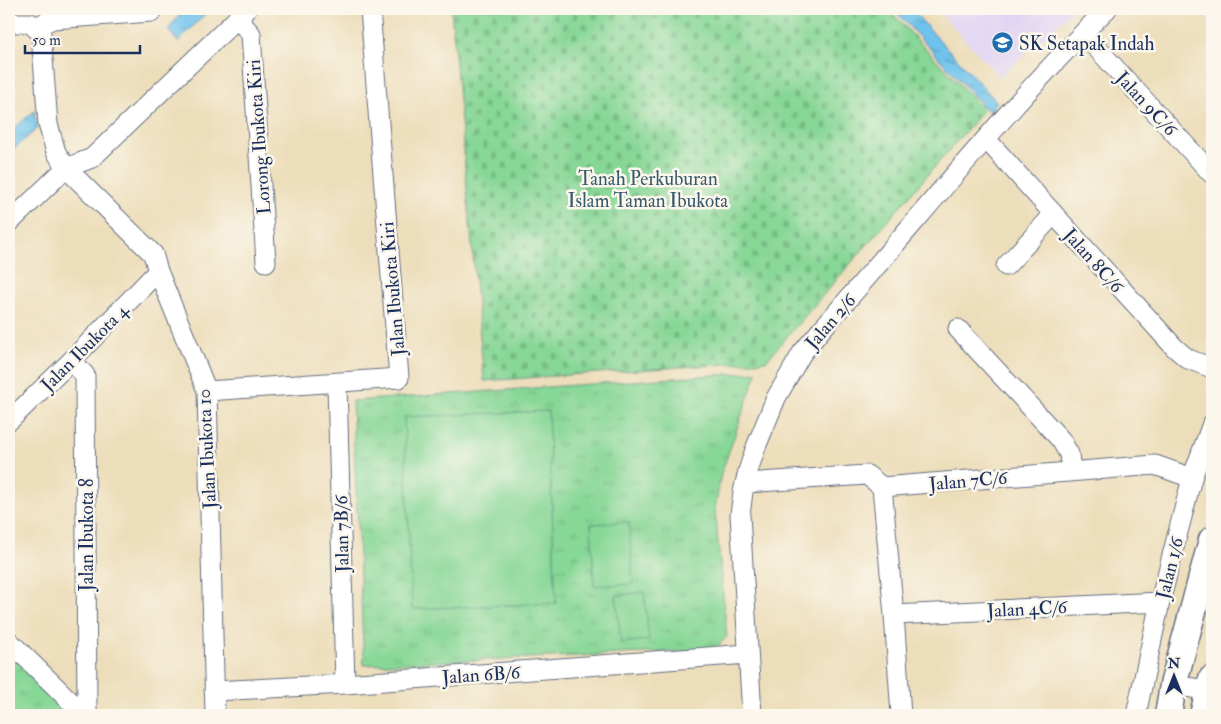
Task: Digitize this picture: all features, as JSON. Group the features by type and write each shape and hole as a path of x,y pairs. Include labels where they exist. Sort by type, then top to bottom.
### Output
{"street":[{"name":"Jalan Ibukota Kiri","path":"207,391 399,378 370,9"},
{"name":"Jalan 2/6","path":"752,715 740,515 746,482 756,446 776,398 802,353 986,139 1082,33 1107,9"},
{"path":"9,23 30,23 35,27 53,19 152,12"},
{"path":"9,223 66,168 92,158 242,13"},
{"name":"Lorong Ibukota Kiri","path":"242,13 251,34 266,262"},
{"name":"Jalan Ibukota 10","path":"35,27 41,33 48,124 56,152 66,168 153,254 158,271 207,391 215,715"},
{"name":"Jalan 9C/6","path":"1082,33 1212,174"},
{"name":"Jalan 8C/6","path":"986,139 1175,348 1188,359 1212,368"},
{"path":"1006,266 1054,214"},
{"name":"Jalan Ibukota 4","path":"9,421 71,361 158,271"},
{"path":"958,329 1061,440 1069,454 1071,471"},
{"name":"Jalan Ibukota 8","path":"71,361 85,375 87,712"},
{"name":"Jalan 7B/6","path":"337,383 345,684"},
{"name":"Jalan 1/6","path":"1136,715 1160,602 1192,478 1212,424"},
{"name":"Jalan 7C/6","path":"882,487 1155,465 1192,478"},
{"path":"746,482 867,475 882,487 901,715"},
{"path":"1168,715 1173,685 1212,540"},
{"name":"Jalan 4C/6","path":"894,615 1160,602"},
{"path":"9,641 73,704 87,712"},
{"name":"Jalan 6B/6","path":"214,692 748,654"},
{"path":"1173,685 1209,694"}],"shaded area":[{"name":"SK Setapak Indah","path":"936,9 1075,9 1000,77"}],"green space":[{"name":"Tanah Perkuburan Islam Taman Ibukota","path":"451,9 888,9 984,110 766,361 484,381"},
{"path":"757,372 721,474 715,510 727,637 714,650 364,665 352,401"},
{"path":"548,411 556,603 412,609 404,417"},
{"path":"629,522 633,584 594,586 591,524"},
{"path":"644,592 649,640 621,643 616,596"},
{"path":"9,652 70,711 70,715 9,715"}],"water":[{"path":"184,9 210,9 178,42 168,30"},
{"path":"893,9 911,9 997,102 989,112"},
{"path":"34,111 38,128 9,153 9,133"}],"place":[{"name":"SK Setapak Indah","path":"1003,43"}]}
